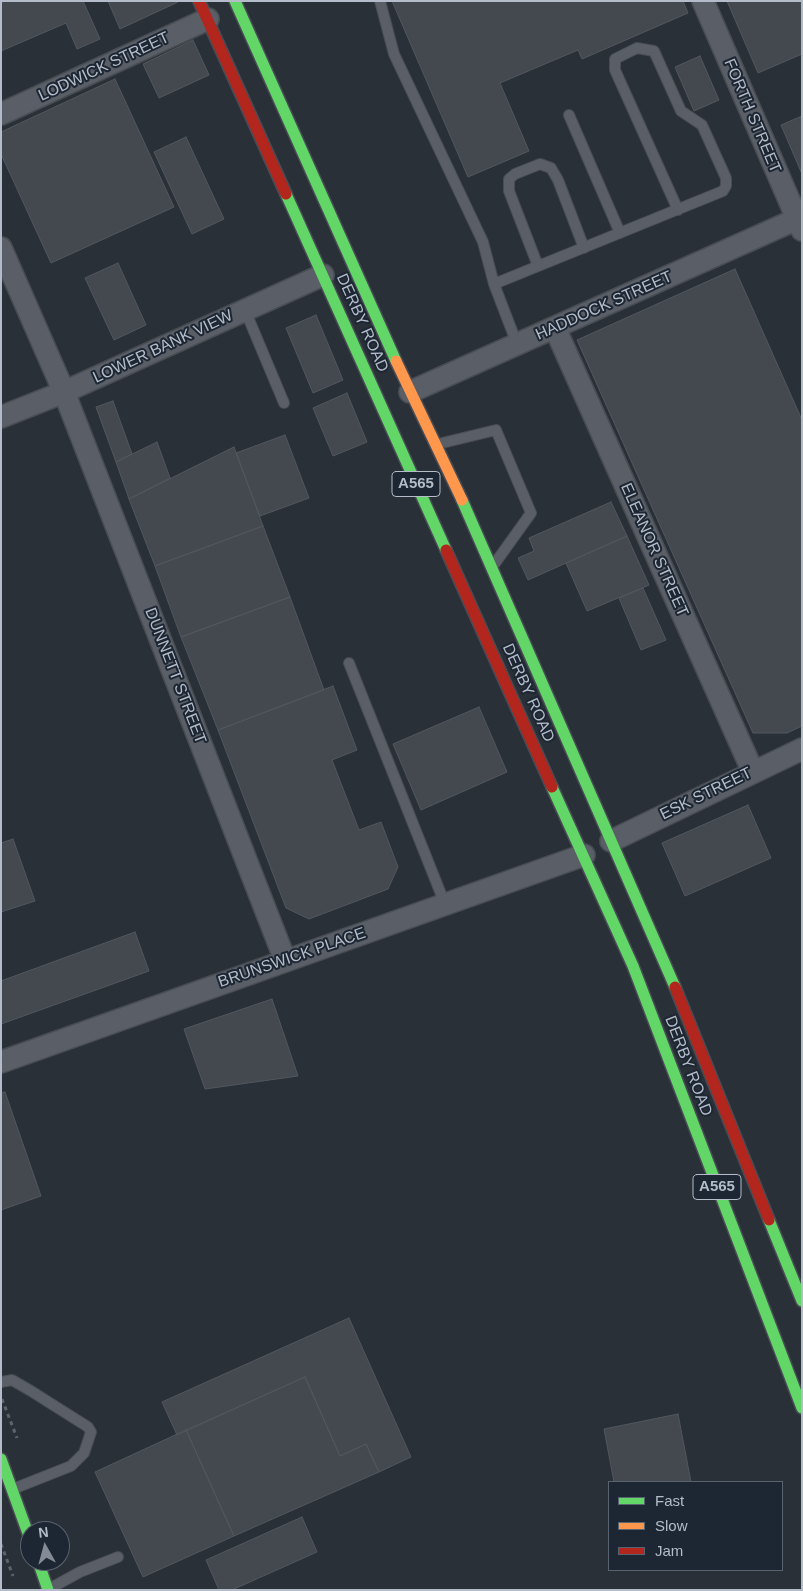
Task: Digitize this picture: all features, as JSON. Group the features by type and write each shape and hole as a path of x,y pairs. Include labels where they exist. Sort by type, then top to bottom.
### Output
{"main road":[{"name":"DERBY ROAD","path":"235,1 410,392 437,444 662,956 802,1300"},
{"name":"DERBY ROAD","path":"203,10 633,966 802,1408"},
{"path":"1,1459 24,1521"},
{"path":"42,1571 48,1589"}],"street":[{"name":"FORTH STREET","path":"703,1 799,225"},
{"name":"LODWICK STREET","path":"1,114 203,10"},
{"name":"HADDOCK STREET","path":"410,392 517,344 799,225"},
{"name":"DUNNETT STREET","path":"1,248 64,392 284,960"},
{"name":"LOWER BANK VIEW","path":"1,417 64,392 323,275"},
{"name":"ELEANOR STREET","path":"555,328 753,772"},
{"name":"ESK STREET","path":"611,840 802,749"},
{"name":"BRUNSWICK PLACE","path":"1,1062 584,855"}],"lane":[{"path":"380,1 394,54 483,242 494,284 517,344"},
{"path":"494,284 678,210 724,191 726,178 702,125 680,112 654,51 637,48 615,60 615,70 678,210"},
{"path":"569,115 620,233"},
{"path":"538,266 509,191 509,179 514,174 540,164 551,168 558,180 584,248"},
{"path":"245,310 284,403"},
{"path":"437,444 496,430 531,513 491,569"},
{"path":"349,663 445,904"},
{"path":"1,1382 12,1380 88,1427 91,1432 84,1453 71,1466 12,1489"},
{"path":"48,1589 80,1572 118,1557"}],"path":[{"path":"1,1544 15,1580"}],"building":[{"path":"1,1 83,1 100,39 77,49 66,23 1,51"},
{"path":"108,1 178,1 178,2 120,29"},
{"path":"392,1 683,1 688,13 582,59 578,50 500,83 529,151 468,177"},
{"path":"727,1 802,1 802,54 758,73"},
{"path":"193,40 209,75 159,98 143,64"},
{"path":"700,56 719,100 694,111 675,67"},
{"path":"115,79 174,207 51,263 1,154 1,132"},
{"path":"802,116 802,174 781,125"},
{"path":"186,137 224,219 192,234 154,152"},
{"path":"118,263 146,325 114,340 85,278"},
{"path":"735,269 802,420 802,726 787,733 753,733 577,340"},
{"path":"316,315 343,380 313,393 286,328"},
{"path":"347,393 367,442 333,456 313,408"},
{"path":"113,401 132,454 116,462 96,407"},
{"path":"285,435 309,498 260,516 236,453"},
{"path":"157,442 170,478 129,499 116,462"},
{"path":"234,447 263,526 155,566 129,499"},
{"path":"611,502 627,536 528,580 518,558 534,551 529,538"},
{"path":"263,526 290,597 181,637 155,566"},
{"path":"627,536 649,585 587,611 566,563"},
{"path":"643,588 666,640 641,650 619,598"},
{"path":"290,597 324,690 218,730 181,637"},
{"path":"333,686 357,750 332,760 359,830 381,822 398,867 388,889 309,919 286,908 218,730"},
{"path":"479,707 507,772 421,810 393,744"},
{"path":"748,805 771,858 685,896 662,843"},
{"path":"13,839 35,901 1,912 1,843"},
{"path":"135,932 149,971 1,1024 1,981"},
{"path":"272,999 298,1076 205,1089 184,1029"},
{"path":"5,1092 41,1196 1,1210 1,1093"},
{"path":"349,1318 411,1457 379,1472 366,1444 340,1456 305,1377 177,1435 162,1402"},
{"path":"305,1377 340,1456 366,1444 379,1472 234,1536 186,1430"},
{"path":"678,1414 691,1481 614,1481 604,1429"},
{"path":"186,1430 234,1536 143,1577 95,1472"},
{"path":"302,1517 317,1552 232,1590 219,1590 206,1560"}],"traffic: fast":[{"path":"235,1 396,361"},
{"path":"286,194 446,550"},
{"path":"462,500 675,987"},
{"path":"552,787 633,966 802,1408"},
{"path":"769,1220 802,1301"},
{"path":"1,1459 23,1521"},
{"path":"41,1571 48,1590"}],"traffic: slow":[{"path":"396,361 462,500"}],"traffic: jam":[{"path":"199,1 286,194"},
{"path":"446,550 552,787"},
{"path":"675,987 769,1220"}]}
